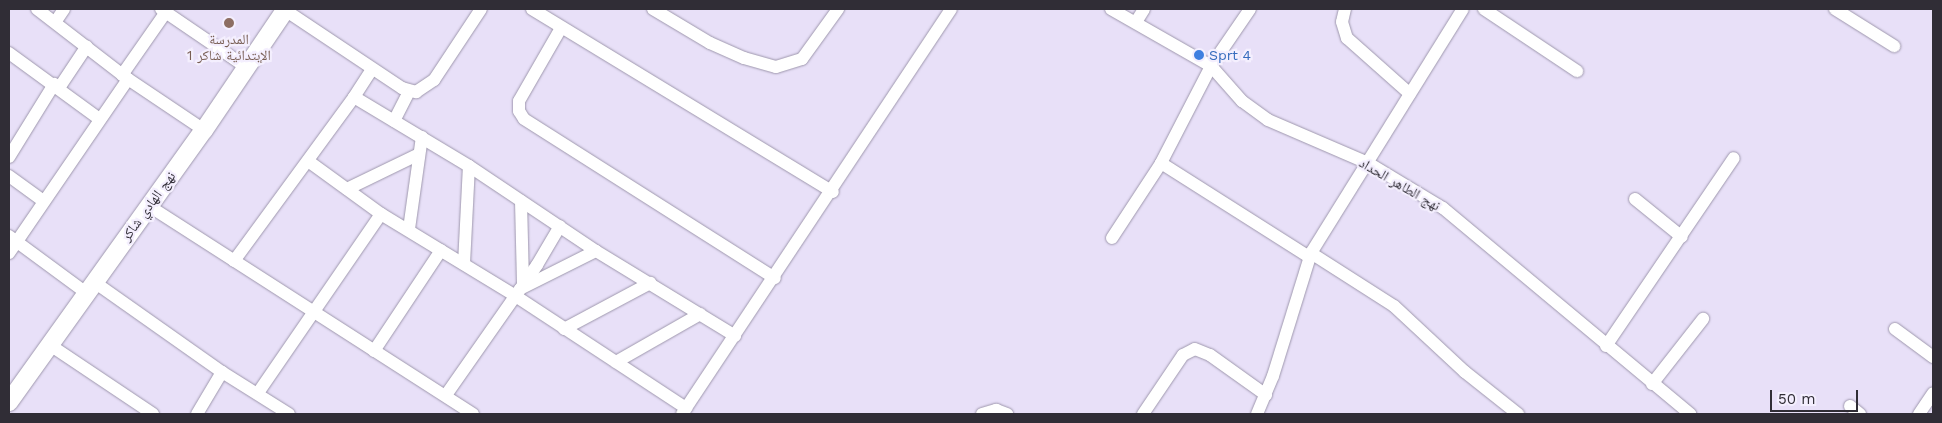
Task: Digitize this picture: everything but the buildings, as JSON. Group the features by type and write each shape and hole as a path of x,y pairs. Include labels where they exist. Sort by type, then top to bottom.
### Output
{"street":[{"path":"37,9 125,77 204,130"},
{"path":"56,22 64,9"},
{"path":"285,9 372,69 409,91 422,90 434,80 481,9"},
{"name":"نهج الهادي شاكر","path":"9,402 89,287 204,130 285,9"},
{"path":"532,9 833,192"},
{"path":"653,9 710,43 744,58 776,67 802,59 838,9"},
{"path":"308,161 381,214 409,229 464,264 519,290 564,329 616,362 684,411 833,192 952,9"},
{"name":"نهج الطاهر الحداد","path":"1111,9 1211,66 1242,101 1268,120 1368,163 1443,208 1606,346 1690,414"},
{"path":"1136,22 1144,9"},
{"path":"1112,238 1161,163 1211,66 1250,9"},
{"path":"1345,9 1342,22 1347,38 1410,94"},
{"path":"1257,414 1266,395 1310,255 1463,9"},
{"path":"1484,9 1578,71"},
{"path":"1835,9 1894,46"},
{"path":"9,253 13,239 42,200 125,77 163,10 246,67"},
{"path":"561,28 519,101 519,111 524,119 775,278"},
{"path":"9,157 56,86 87,46"},
{"path":"9,53 98,118"},
{"path":"234,261 354,97 372,69"},
{"path":"394,121 409,91"},
{"path":"354,97 469,166 596,251 735,336"},
{"path":"409,229 422,137"},
{"path":"347,189 419,154"},
{"path":"1606,346 1682,238 1734,158"},
{"path":"1161,163 1394,306 1465,372 1518,414"},
{"path":"464,264 469,166"},
{"path":"9,176 42,200"},
{"path":"1635,199 1682,238"},
{"path":"519,290 521,201"},
{"path":"149,206 313,313 446,396 469,413"},
{"path":"258,393 381,214"},
{"path":"446,396 519,290 560,226"},
{"path":"13,239 289,414"},
{"path":"374,351 441,250"},
{"path":"519,290 596,251"},
{"path":"564,329 650,283"},
{"path":"616,362 700,314"},
{"path":"1652,384 1703,319"},
{"path":"1895,329 1933,357"},
{"path":"50,345 154,414"},
{"path":"1143,414 1183,355 1195,349 1210,355 1266,395"},
{"path":"197,414 222,372"},
{"path":"1919,414 1933,393"},
{"path":"1850,406 1860,414"},
{"path":"982,414 996,410 1007,414"}],"place":[{"name":"المدرسة الإبتدائية شاكر 1","path":"229,23"},
{"name":"Sprt 4","path":"1199,55"}]}
